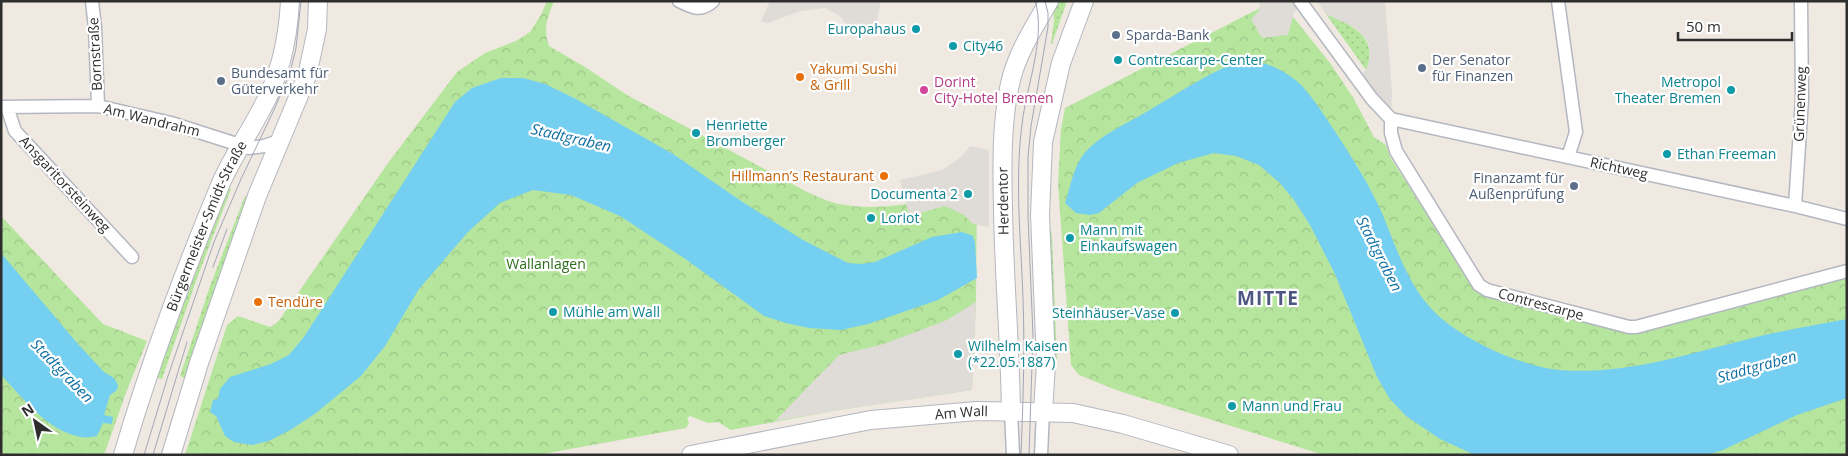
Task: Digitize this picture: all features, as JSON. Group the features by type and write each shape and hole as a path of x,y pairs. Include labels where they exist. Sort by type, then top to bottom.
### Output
{"main road":[{"name":"Bürgermeister-Smidt-Straße","path":"123,455 141,396 222,181 240,145 262,110 274,81 284,50 290,1"},
{"path":"171,455 199,363 257,196 282,140 307,76 316,29 318,1"},
{"name":"Herdentor","path":"1011,411 1002,174 1007,111 1012,78 1020,54 1049,1"},
{"path":"1043,411 1046,364 1040,215 1042,148 1061,63 1084,1"},
{"name":"Am Wall","path":"691,455 871,420 977,411 1073,413 1122,424 1228,455"}],"street":[{"name":"Bornstraße","path":"92,1 98,106"},
{"path":"679,1 694,8 710,4"},
{"path":"1300,1 1372,99 1391,119"},
{"path":"1558,1 1576,132 1568,158"},
{"name":"Grünenweg","path":"1795,206 1802,100 1801,1"},
{"name":"Am Wandrahm","path":"4,107 98,106 170,123 249,148 282,140"},
{"name":"Ansgaritorsteinweg","path":"4,107 15,130 132,256"},
{"name":"Richtweg","path":"1391,119 1795,206 1847,219"},
{"name":"Contrescarpe","path":"1391,119 1391,133 1396,151 1479,285 1487,290 1629,327 1636,327 1847,271"},
{"path":"1011,411 1013,455"},
{"path":"1040,455 1043,411"}],"green space":[{"name":"Wallanlagen","path":"547,1 554,1 547,23 546,34 549,46 627,95 807,192 839,204 874,207 909,204 977,189 976,302 972,390 833,411 731,430 718,422 708,423 690,416 687,418 689,423 686,428 537,455 185,455 227,325 238,316 270,327 278,322 388,163 457,72 485,53 516,41 530,32"},
{"path":"1058,1 1067,1 1052,44 1053,10"},
{"path":"1260,8 1294,18 1330,63 1354,99 1374,137 1386,145 1390,157 1473,286 1608,327 1847,277 1847,455 1324,455 1119,391 1079,375 1071,365 1058,184 1061,129 1065,108"},
{"path":"1326,14 1353,27 1366,40 1369,49 1369,59 1366,70"},
{"path":"227,188 231,189 162,379 155,377 172,328"},
{"path":"245,196 250,197 187,379 180,376 210,286"},
{"path":"1,216 103,324 147,341 104,455 1,455"},
{"path":"1049,225 1052,235 1057,360 1050,361"}],"shaded area":[{"path":"770,1 881,1 874,36 852,32 840,16 825,8 800,11 768,23 761,21"},
{"path":"1260,1 1301,2 1294,13 1288,35 1262,38 1251,19 1259,11"},
{"path":"1317,1 1385,1 1392,92 1391,119 1357,79 1366,70 1369,62 1370,50 1367,40 1356,28 1326,14"},
{"path":"970,146 989,150 989,227 973,224 964,215 945,206 909,216 900,180 942,170 961,157"},
{"path":"976,302 972,390 775,421 839,355 884,344 947,320"}],"water":[{"name":"Stadtgraben","path":"1235,63 1262,63 1272,66 1294,79 1306,91 1319,107 1366,181 1382,213 1407,273 1421,296 1440,317 1471,339 1525,363 1559,370 1604,370 1649,364 1764,335 1847,319 1847,398 1797,415 1723,450 1707,455 1475,455 1440,439 1406,416 1390,399 1377,377 1335,274 1310,225 1294,200 1280,183 1259,165 1236,156 1214,153 1178,163 1137,183 1099,213 1090,215 1076,213 1065,203 1077,165 1092,145 1190,86"},
{"name":"Stadtgraben","path":"501,78 523,78 545,84 574,98 673,154 741,201 803,240 848,263 875,262 932,237 962,232 973,236 977,278 938,300 868,324 841,330 809,328 764,316 684,258 620,216 571,195 533,190 500,203 468,232 419,289 385,346 361,376 316,413 269,441 252,445 234,442 225,436 216,416 210,412 213,400 218,399 220,389 230,377 271,364 289,355 304,337 455,102 472,88"},
{"name":"Stadtgraben","path":"1,253 77,343 104,372 114,378 118,385 117,390 110,395 104,415 113,417 112,424 103,423 97,436 81,437 57,428 27,404 1,375"}],"tram line":[{"path":"144,455 168,376 214,242 290,73 296,48 301,1"},
{"path":"1021,455 1024,338 1019,162 1023,117 1037,43 1038,14 1035,1"},
{"path":"1029,455 1033,335 1028,217 1028,157 1031,126 1048,27 1048,13 1045,1"},
{"path":"213,267 227,229"},
{"path":"153,455 187,342"}],"place":[{"name":"Europahaus","path":"916,29"},
{"name":"Sparda-Bank","path":"1116,35"},
{"name":"City46","path":"953,46"},
{"name":"Contrescarpe-Center","path":"1118,60"},
{"name":"Der Senator für Finanzen","path":"1422,68"},
{"name":"Yakumi Sushi & Grill","path":"800,77"},
{"name":"Bundesamt für Güterverkehr","path":"221,81"},
{"name":"Dorint City-Hotel Bremen","path":"924,90"},
{"name":"Metropol Theater Bremen","path":"1731,90"},
{"name":"Henriette Bromberger","path":"696,133"},
{"name":"Ethan Freeman","path":"1667,154"},
{"name":"Hillmann’s Restaurant","path":"884,176"},
{"name":"Finanzamt für Außenprüfung","path":"1574,186"},
{"name":"Documenta 2","path":"968,194"},
{"name":"Loriot","path":"871,218"},
{"name":"Mann mit Einkaufswagen","path":"1070,238"},
{"name":"Tendüre","path":"258,302"},
{"name":"Mühle am Wall","path":"553,312"},
{"name":"Steinhäuser-Vase","path":"1175,313"},
{"name":"Wilhelm Kaisen (*22.05.1887)","path":"958,354"},
{"name":"Mann und Frau","path":"1232,406"}],"district":[{"name":"MITTE","path":"1268,298"}]}
